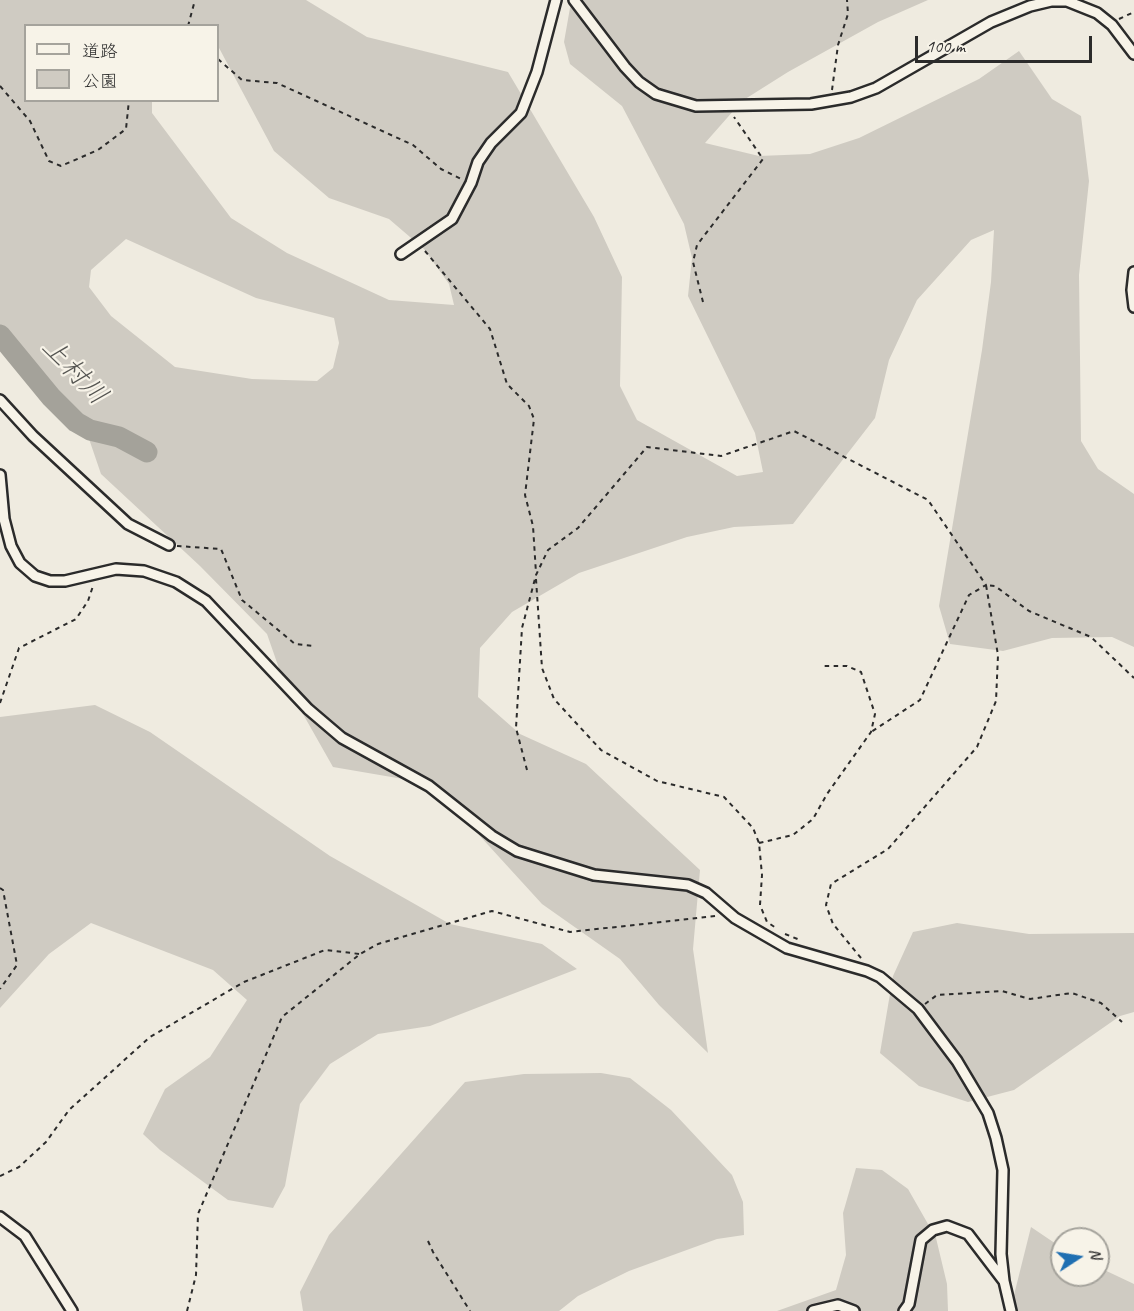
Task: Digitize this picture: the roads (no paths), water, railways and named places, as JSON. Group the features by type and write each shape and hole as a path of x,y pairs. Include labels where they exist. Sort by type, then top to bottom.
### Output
{"street":[{"path":"401,254 452,219 471,183 478,162 491,143 521,113 537,72 556,0"},
{"path":"574,0 625,67 656,94 696,106 727,107 831,102 876,88 974,31 1030,6 1051,1 1068,1 1097,13 1112,25 1134,54"},
{"path":"1134,272 1132,290 1134,308"},
{"path":"0,400 33,436 128,524 169,545"},
{"path":"0,475 4,519 10,546 20,563 35,576 50,581 65,581 116,569 144,571 176,582 206,601 308,709 342,738 429,786 492,836 517,851 594,875 688,885 706,893 726,911 787,948 867,971 880,977 918,1009 962,1069 988,1113 1003,1170 1001,1254 1011,1311"},
{"path":"0,1217 25,1236 72,1311"},
{"path":"904,1311 909,1304 921,1240 933,1230 947,1226 968,1234 1004,1281"},
{"path":"813,1311 838,1305 854,1311"}],"waterway":[{"name":"上村川","path":"0,335 51,397 76,422 90,430 119,437 147,452"}]}
